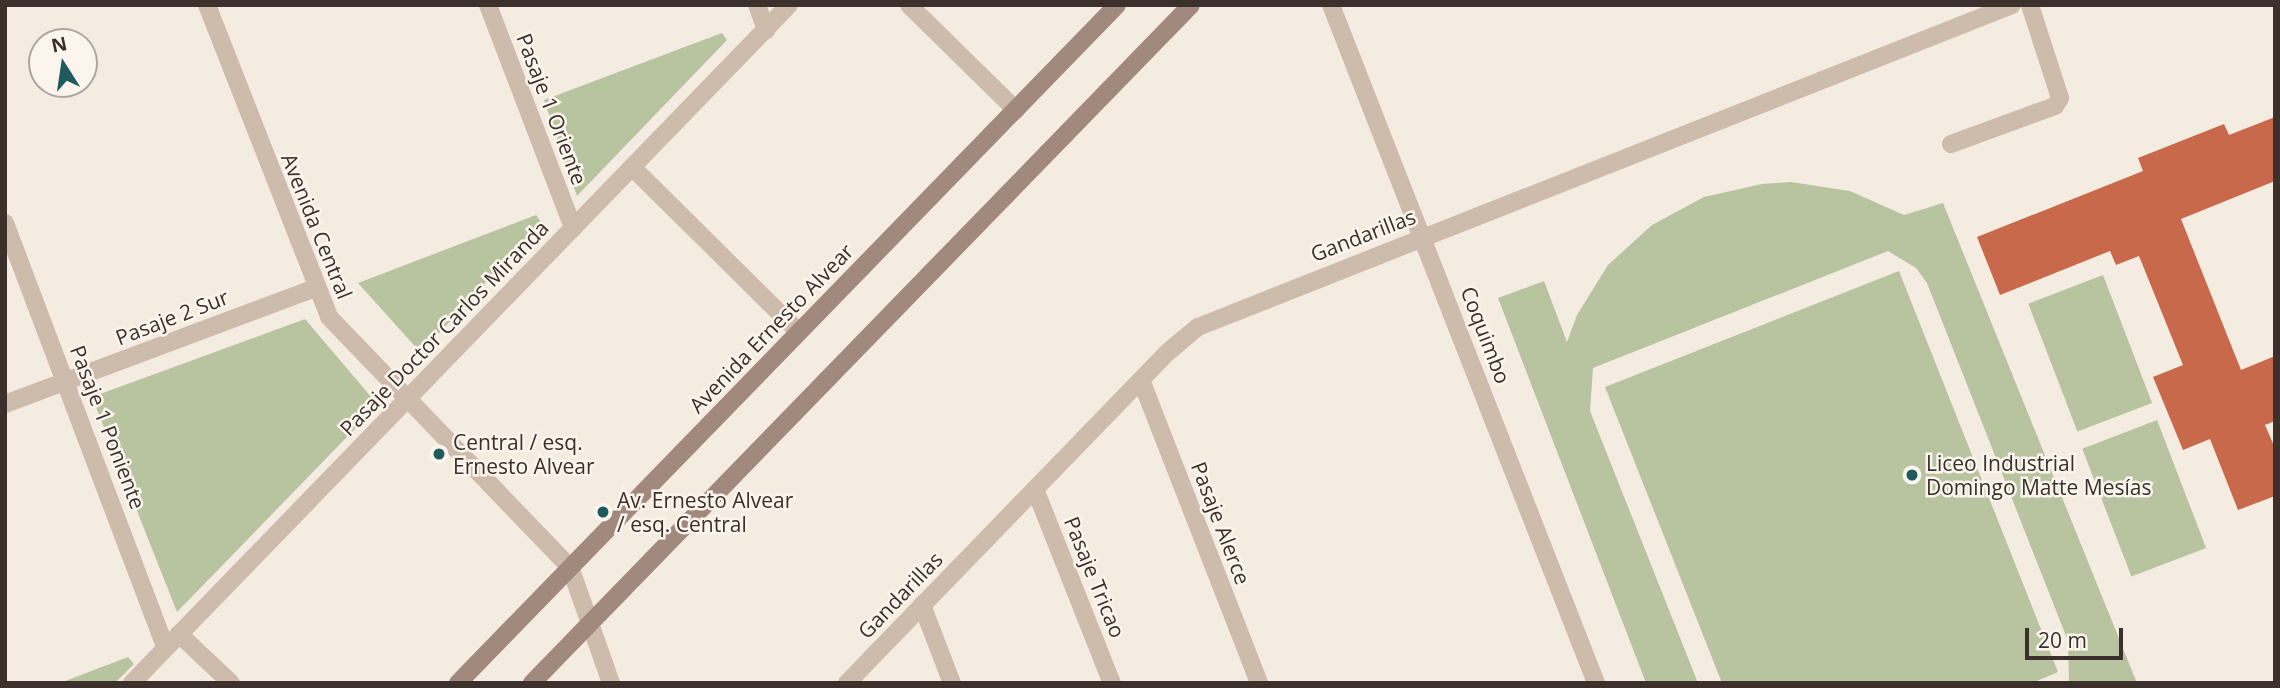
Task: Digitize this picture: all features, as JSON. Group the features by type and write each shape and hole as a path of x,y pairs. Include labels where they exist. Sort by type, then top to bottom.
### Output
{"main road":[{"name":"Avenida Ernesto Alvear","path":"458,683 1117,5"},
{"path":"533,683 1191,5"}],"street":[{"name":"Avenida Central","path":"207,5 315,288 338,330 570,567 588,625 611,683"},
{"name":"Pasaje 1 Oriente","path":"488,5 573,228"},
{"path":"757,5 766,30"},
{"name":"Pasaje Doctor Carlos Miranda","path":"132,683 789,5"},
{"path":"909,5 1016,110"},
{"name":"Coquimbo","path":"1331,5 1596,683"},
{"name":"Gandarillas","path":"847,683 1182,339 1216,318 2012,5"},
{"path":"1951,144 2054,106 2060,99 2030,5"},
{"path":"632,167 799,332"},
{"name":"Pasaje 1 Poniente","path":"5,223 166,648"},
{"name":"Pasaje 2 Sur","path":"5,404 315,288"},
{"name":"Pasaje Alerce","path":"1141,380 1259,683"},
{"name":"Pasaje Tricao","path":"1035,489 1112,683"},
{"path":"922,606 952,683"},
{"path":"179,634 231,683"}],"green space":[{"path":"722,33 727,40 577,196 544,100"},
{"path":"1791,182 1850,191 1904,215 1943,203 2137,683 2069,683 2068,641 1927,283 1916,268 1888,251 1593,368 1590,411 1698,683 1646,683 1498,298 1544,281 1567,342 1577,315 1608,265 1652,225 1704,197 1762,184"},
{"path":"536,215 541,222 421,353 358,283"},
{"path":"1899,271 2058,672 2032,683 1722,683 1605,387"},
{"path":"2103,275 2152,403 2077,432 2028,304"},
{"path":"305,319 378,405 177,612 92,397"},
{"path":"2157,420 2206,548 2131,577 2082,449"},
{"path":"128,657 134,664 115,683 60,683"}],"building":[{"path":"2275,117 2275,181 2181,219 2241,370 2275,356 2275,421 2265,425 2275,448 2275,496 2238,510 2210,439 2183,450 2153,377 2183,365 2139,256 2116,265 2110,251 2000,295 1977,237 2143,171 2138,158 2224,124 2229,135"}],"place":[{"name":"Central / esq. Ernesto Alvear","path":"439,454"},
{"name":"Liceo Industrial Domingo Matte Mesías","path":"1912,475"},
{"name":"Av. Ernesto Alvear / esq. Central","path":"603,512"}]}
